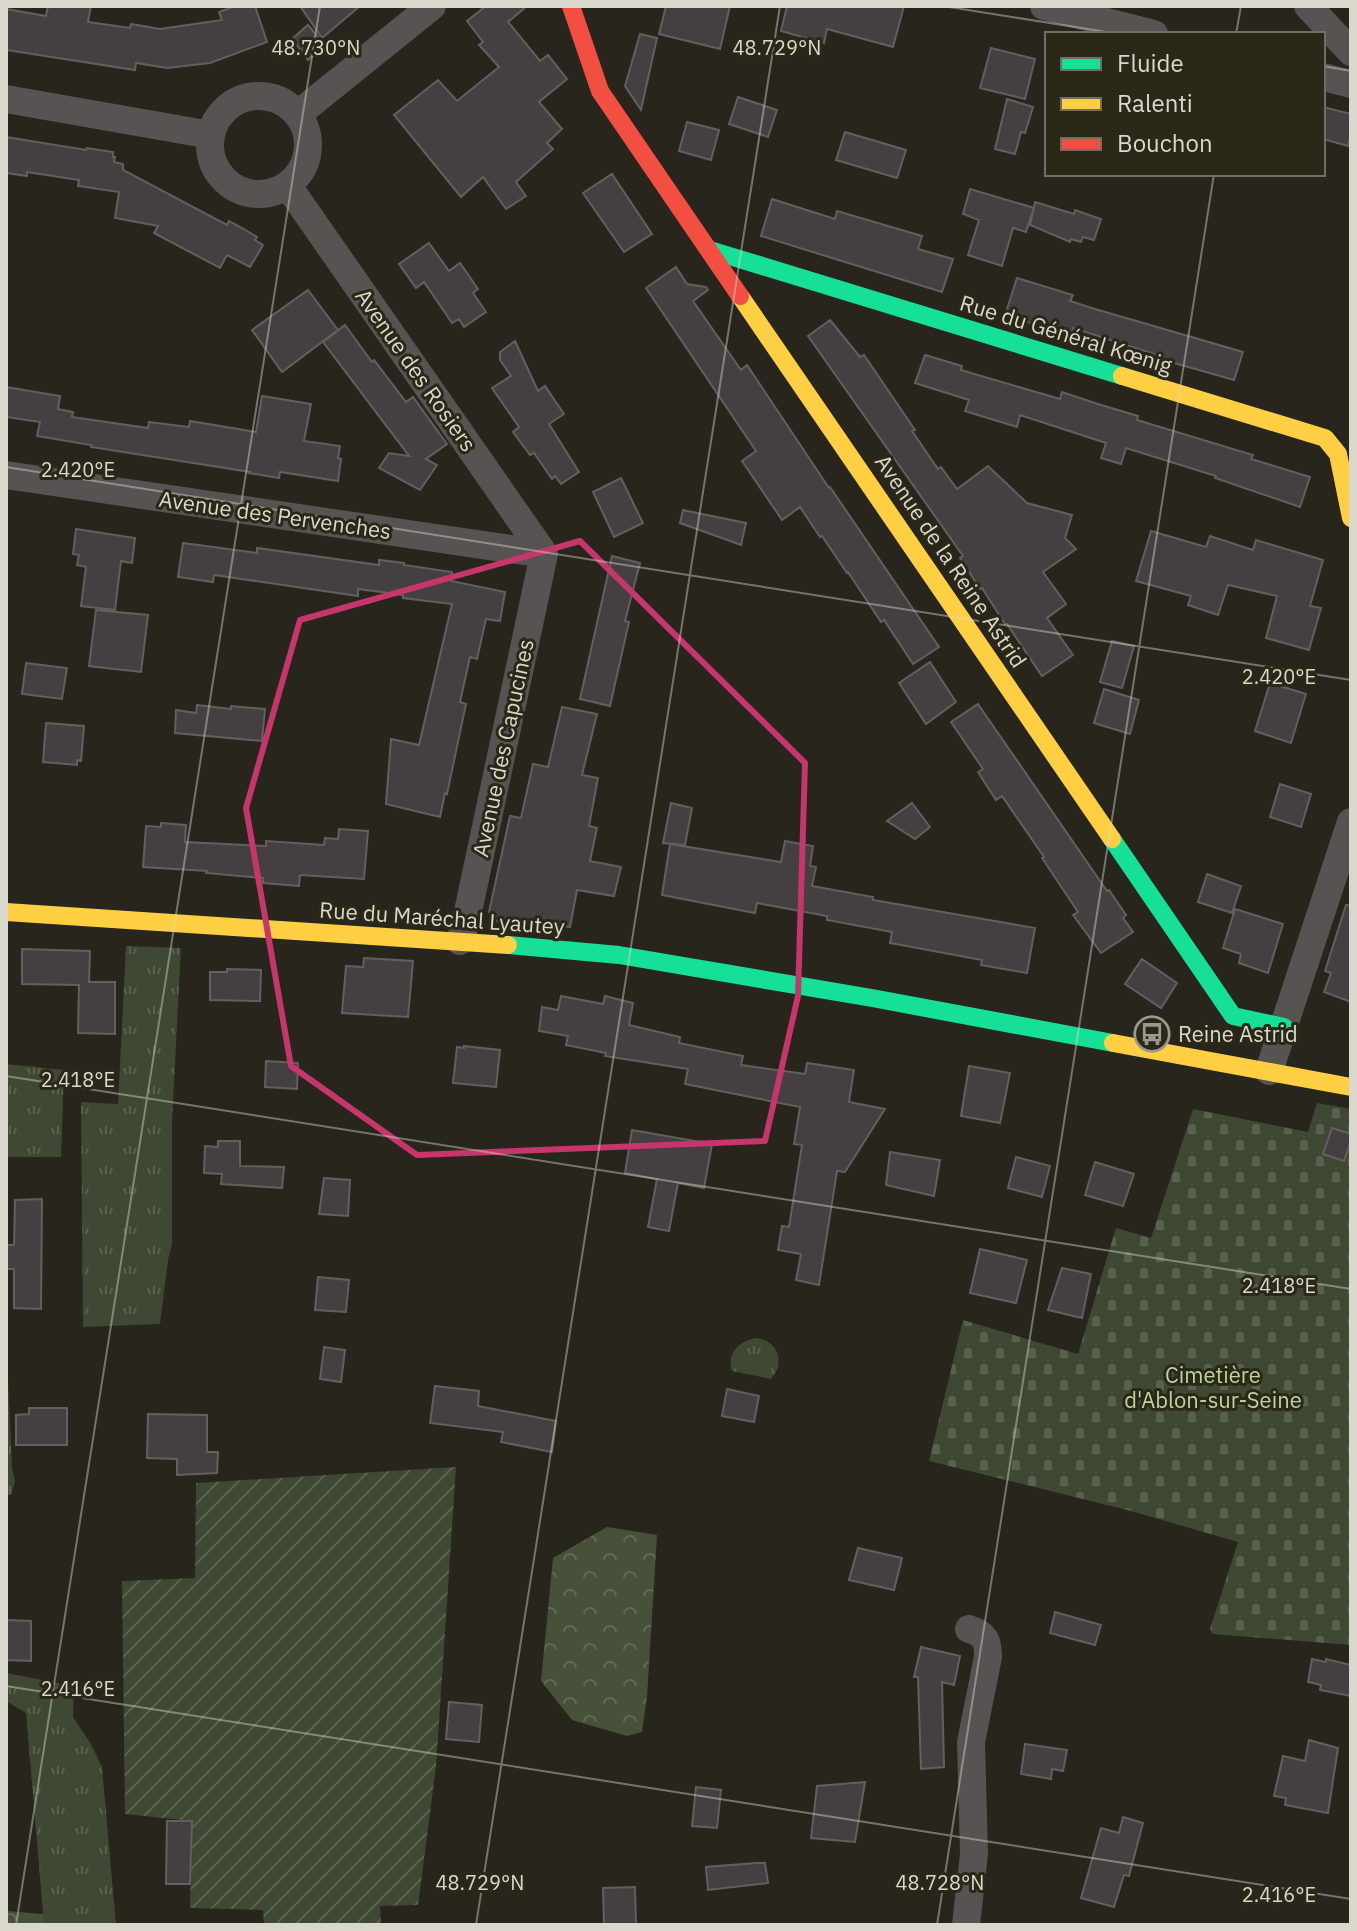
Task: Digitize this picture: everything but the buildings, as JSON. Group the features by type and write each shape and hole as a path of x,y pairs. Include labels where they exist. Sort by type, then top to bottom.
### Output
{"street":[{"path":"298,114 432,6"},
{"name":"Avenue de la Reine Astrid","path":"571,6 600,91 1233,1016 1284,1027"},
{"path":"1044,6 1146,32"},
{"path":"1308,6 1351,52"},
{"path":"1325,78 1351,84"},
{"path":"267,96 283,101 298,114 307,131 308,153 303,169 288,186 273,193 251,194 235,189 219,174 212,159 211,135 217,119 230,105 245,97 267,96"},
{"path":"6,99 211,135"},
{"name":"Avenue des Rosiers","path":"288,186 544,554"},
{"name":"Rue du Général Kœnig","path":"710,250 1325,438 1338,454 1351,518"},
{"name":"Avenue des Pervenches","path":"6,475 544,554"},
{"name":"Avenue des Capucines","path":"460,941 544,554"},
{"path":"1269,1071 1351,822"},
{"name":"Rue du Maréchal Lyautey","path":"6,912 460,941 619,955 872,998 1351,1087"},
{"path":"966,1925 974,1854 971,1742 988,1657 988,1643 982,1634 969,1629"}],"highlighted area":[{"path":"580,541 805,763 798,996 765,1141 417,1155 291,1066 246,808 300,620"}],"green space":[{"path":"126,946 181,948 172,1122 172,1244 160,1324 83,1327 81,1102 118,1104"},
{"path":"6,1064 64,1070 61,1157 6,1157"},
{"name":"Cimetière d'Ablon-sur-Seine","path":"1317,1103 1351,1109 1351,1645 1213,1634 1210,1629 1238,1542 1131,1511 929,1461 963,1320 1078,1354 1116,1228 1151,1238 1193,1109 1308,1132"},
{"path":"756,1338 770,1343 777,1353 778,1366 771,1379 732,1371 731,1359 735,1349"},
{"path":"6,1379 15,1481 11,1495 6,1495"},
{"path":"456,1467 436,1767 418,1905 380,1906 381,1925 264,1925 263,1910 190,1908 192,1821 125,1814 122,1581 195,1578 196,1483"},
{"path":"607,1527 657,1535 642,1732 627,1736 572,1720 541,1681 553,1558"},
{"path":"6,1673 74,1686 73,1717 102,1767 116,1925 44,1925 26,1713 6,1701"},
{"path":"6,1911 43,1914 44,1925 6,1925"}],"traffic: fast":[{"path":"710,250 1122,376"},
{"path":"1112,839 1233,1016 1284,1027"},
{"path":"508,945 619,955 1113,1043"}],"traffic: slow":[{"path":"740,296 1112,839"},
{"path":"1122,376 1325,438 1338,454 1351,518"},
{"path":"6,912 508,945"},
{"path":"1113,1043 1351,1087"}],"traffic: jam":[{"path":"571,6 600,91 740,296"}],"place":[{"name":"Reine Astrid","path":"1152,1034"}]}
